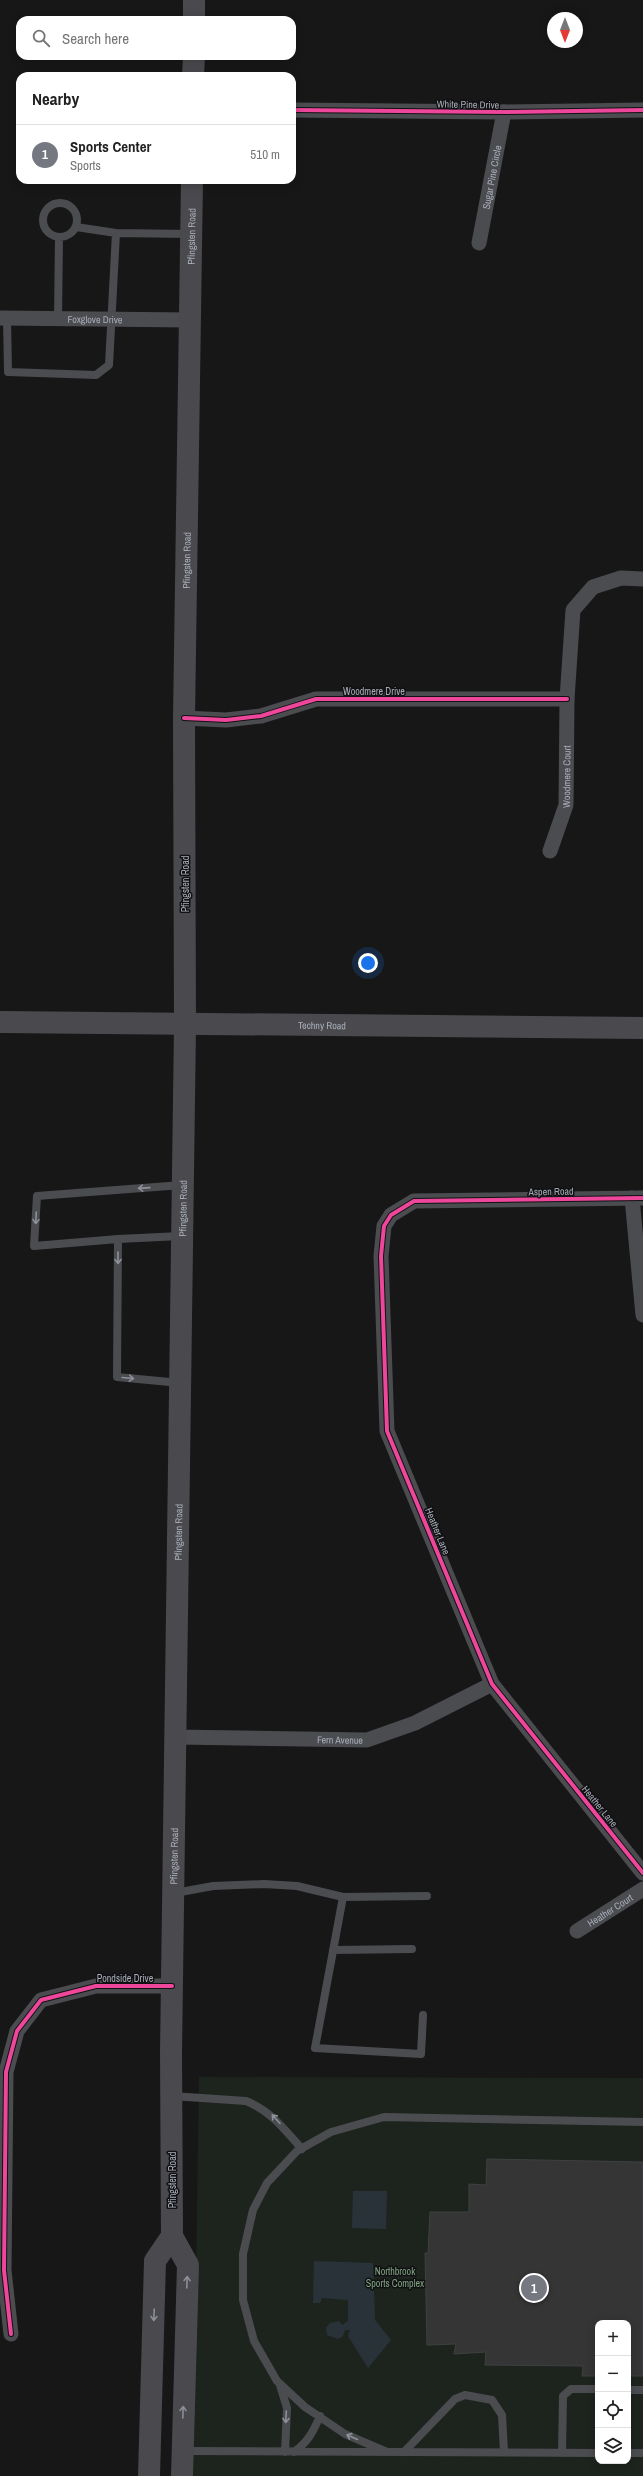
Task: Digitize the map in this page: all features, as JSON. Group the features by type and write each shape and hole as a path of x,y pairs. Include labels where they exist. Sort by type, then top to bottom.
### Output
{"main road":[{"path":"194,0 194,16"},
{"path":"193,72 194,60"},
{"name":"Pfingsten Road","path":"182,2476 188,2265 172,2236 171,2096 185,1026 184,718 192,184"},
{"name":"Techny Road","path":"0,1022 185,1026 643,1028"},
{"path":"149,2476 155,2261 172,2236"},
{"path":"149,2451 182,2451"}],"street":[{"name":"White Pine Drive","path":"296,110 504,112 643,110"},
{"name":"Sugar Pine Circle","path":"479,243 504,112"},
{"name":"Foxglove Drive","path":"4,318 190,320"},
{"path":"567,699 573,610 592,587 622,578 643,579"},
{"name":"Woodmere Drive","path":"184,718 226,720 261,716 316,699 567,699"},
{"name":"Woodmere Court","path":"550,851 566,805 567,699"},
{"path":"638,1198 643,1315"},
{"name":"Aspen Road","path":"460,1200 638,1198"},
{"name":"Heather Lane","path":"460,1200 414,1201 391,1215 384,1226 381,1256 388,1431 492,1684 643,1873"},
{"name":"Fern Avenue","path":"176,1737 367,1740 415,1723 492,1684"},
{"name":"Heather Court","path":"577,1931 643,1889"},
{"name":"Pondside Drive","path":"11,2334 4,2270 6,2072 17,2031 41,2000 96,1986 172,1986"}],"lane":[{"path":"54,203 66,203 75,211 77,222 76,227 68,235 59,237 48,232 43,222 46,211 54,203"},
{"path":"76,227 116,233 191,234"},
{"path":"4,318 8,372 96,375 109,365 116,233"},
{"path":"58,319 59,237"},
{"path":"182,1236 118,1239 34,1246 37,1196 183,1185"},
{"path":"118,1239 117,1377 180,1383"},
{"path":"174,1893 213,1886 264,1884 297,1886 343,1897 427,1896"},
{"path":"343,1897 314,2048 421,2054 423,2015"},
{"path":"333,1950 412,1949"},
{"path":"171,2096 246,2101 257,2105 272,2115 302,2149"},
{"path":"285,2452 287,2408 280,2384 254,2341 243,2300 243,2254 253,2210 267,2183 302,2149 331,2132 384,2117 643,2122"},
{"path":"280,2384 345,2434 387,2452"},
{"path":"562,2453 563,2396 571,2389 595,2389"},
{"path":"631,2390 643,2390"},
{"path":"404,2452 455,2399 464,2395 492,2400 502,2415 504,2452"},
{"path":"294,2452 304,2445 312,2434 320,2416"},
{"path":"182,2451 595,2453"},
{"path":"631,2453 643,2453"}],"green space":[{"name":"Northbrook Sports Complex","path":"199,2077 643,2078 643,2476 193,2476"}],"shaded area":[{"path":"353,2191 387,2191 386,2229 352,2228"},
{"path":"314,2261 373,2263 375,2320 391,2340 368,2368 348,2336 350,2330 345,2330 343,2336 338,2339 327,2335 326,2328 330,2323 339,2321 342,2325 348,2321 348,2300 322,2298 320,2303 313,2303"}],"building":[{"path":"487,2159 643,2162 643,2376 631,2376 631,2320 595,2320 595,2376 582,2376 583,2366 485,2365 486,2352 454,2354 456,2344 427,2345 425,2253 428,2253 430,2212 469,2212 469,2184 486,2185"}],"cycle path":[{"path":"296,110 504,112 643,110"},
{"path":"184,718 226,720 261,716 316,699 567,699"},
{"path":"643,1198 414,1201 391,1215 384,1226 381,1256 387,1431 492,1684 643,1873"},
{"path":"11,2334 4,2270 6,2072 17,2031 41,2000 96,1986 172,1986"}],"place":[{"name":"Sports Center","path":"534,2288"}]}
